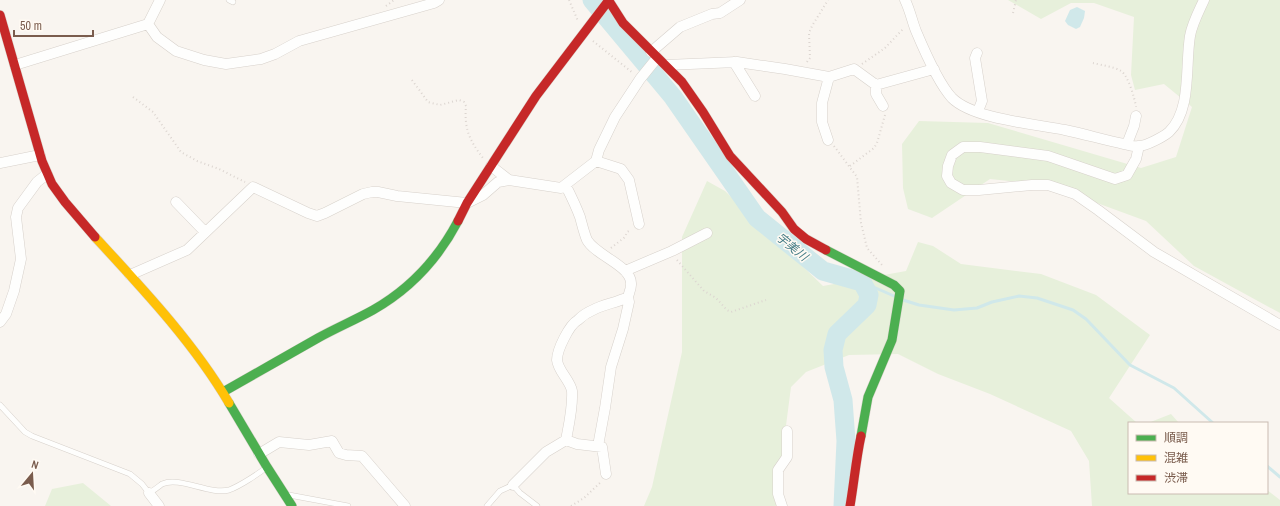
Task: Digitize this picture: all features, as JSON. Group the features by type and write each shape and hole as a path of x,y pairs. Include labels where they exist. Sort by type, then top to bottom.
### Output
{"street":[{"path":"15,65 148,24 160,0"},
{"path":"148,24 157,37 176,52 204,60 226,64 261,59 298,41 439,0"},
{"path":"905,0 910,9 916,31 942,84 953,98 966,108 998,118 1065,130 1139,146 1155,141 1169,132 1179,118 1183,105 1190,36 1204,0"},
{"path":"130,275 187,250 253,187 317,216 363,194 372,192 467,203 483,195 498,182 509,180 561,188 566,186 596,161 599,150 615,117 654,57 680,28 712,14 720,13 738,1"},
{"path":"223,392 320,337 373,310 404,289 424,270 450,236 467,203 536,96 608,2 623,22 654,57 666,65 682,82 704,112 730,156 782,212 794,229 806,239 849,263 894,285 900,291 892,340 868,397 856,460 855,480 850,506"},
{"path":"0,16 40,155 52,184 90,232 130,275 198,355 223,392 259,454 286,494 292,506"},
{"path":"977,53 975,58 982,102 978,112"},
{"path":"734,62 756,96"},
{"path":"666,65 734,62 799,71 829,77 855,69 876,85"},
{"path":"876,85 934,69"},
{"path":"828,140 822,122 822,103 829,77"},
{"path":"876,85 876,94 883,106"},
{"path":"1127,144 1136,116"},
{"path":"1139,146 1136,159 1127,175 1116,179 1048,156 980,147 963,147 952,155 948,166 947,176 951,183 963,190 1048,185 1075,194 1154,252 1280,325"},
{"path":"0,163 40,155"},
{"path":"596,161 621,168 629,180 638,224"},
{"path":"491,166 509,180"},
{"path":"0,322 6,314 14,291 21,259 16,217 18,208 37,182 47,174"},
{"path":"566,186 574,202 587,240 595,250 625,271 630,277 632,285 628,297 629,302 623,329 611,367 598,446"},
{"path":"176,202 205,232"},
{"path":"625,271 670,252 707,233"},
{"path":"514,485 546,452 566,440 572,409 572,389 557,360 561,345 575,321 594,309 616,303 628,297"},
{"path":"782,506 778,494 778,470 787,457 787,431"},
{"path":"566,440 577,444 602,447 606,474"},
{"path":"259,454 279,442 308,445 332,442 339,453 362,456 405,506"},
{"path":"150,494 159,506"}],"lane":[{"path":"0,405 25,432 130,474 142,484 150,494 163,484 173,482 214,491 229,490 267,467"},
{"path":"487,506 500,491 514,485 520,493 537,506"},
{"path":"286,494 348,506"}],"path":[{"path":"569,0 584,32 642,77"},
{"path":"799,71 810,58 809,33 828,0"},
{"path":"1013,13 1016,0"},
{"path":"855,69 885,48 906,27 914,23"},
{"path":"1093,63 1121,71 1125,74 1135,99 1136,116"},
{"path":"412,80 428,102 440,105 459,100 464,102 466,106 465,115 467,130 473,144 491,166"},
{"path":"133,97 153,112 180,152 197,162 219,169 253,187"},
{"path":"849,166 874,148 877,143 885,114 883,106"},
{"path":"828,140 858,177 861,223 867,248 886,270"},
{"path":"603,255 625,237 627,232 638,224"},
{"path":"670,252 704,291 716,298 731,312 766,300"},
{"path":"571,506 584,498 599,485 606,474"}],"green space":[{"path":"1008,0 1280,0 1280,313 1194,266 1146,221 1048,185 990,179 932,218 908,209 903,188 902,144 919,121 988,123 1141,168 1176,157 1192,107 1164,84 1135,90 1131,75 1134,17 1094,3 1071,3 1041,19"},
{"path":"707,181 725,191 823,286 906,271 918,242 933,246 961,264 1041,274 1096,295 1150,335 1109,398 1136,422 1128,422 1128,494 1268,494 1268,491 1280,500 1280,506 1092,506 1089,461 1071,431 990,394 938,374 898,354 849,355 806,372 791,387 778,487 781,506 644,506 652,487 682,352 682,237"},
{"path":"1171,414 1178,422 1151,422"},
{"path":"83,483 111,506 45,506 52,489"}],"water":[{"path":"1077,7 1085,11 1080,27 1076,29 1068,25 1065,21 1070,10"}],"waterway":[{"name":"宇美川","path":"592,0 673,97 757,218 823,271 862,282 869,295 867,305 837,334 833,350 834,367 843,400 846,441 843,506"},
{"path":"862,282 894,296"},
{"path":"903,300 919,305 954,310 977,308 992,302 1019,296 1037,298 1073,310 1086,319 1130,365 1174,388 1212,422"},
{"path":"1268,467 1280,477"}],"traffic: fast":[{"path":"223,392 318,338 373,310 399,293 411,283 432,260 458,221"},
{"path":"826,250 894,285 900,291 892,340 868,397 861,436"},
{"path":"229,403 292,506"}],"traffic: slow":[{"path":"95,237 149,296 184,338 200,359 229,403"}],"traffic: jam":[{"path":"458,221 467,203 536,96 609,0"},
{"path":"609,1 623,23 682,82 703,112 730,156 782,212 794,229 806,239 826,250"},
{"path":"0,15 42,161 52,184 65,202 95,237"},
{"path":"850,506 861,436"}]}
